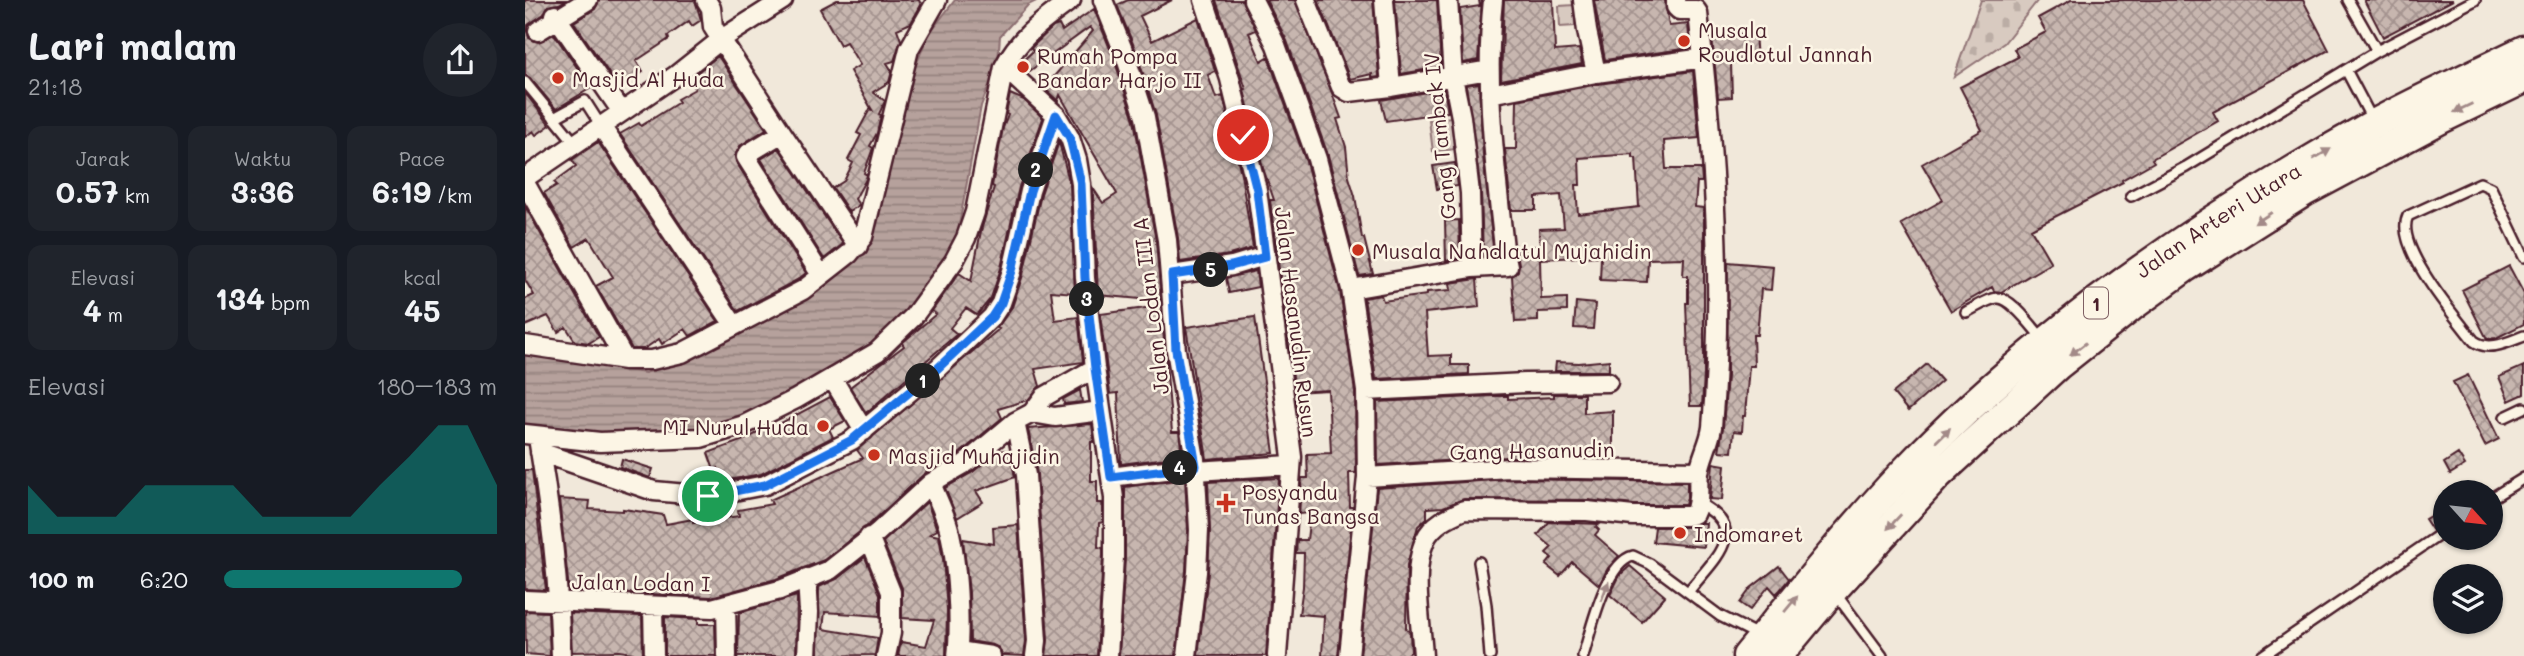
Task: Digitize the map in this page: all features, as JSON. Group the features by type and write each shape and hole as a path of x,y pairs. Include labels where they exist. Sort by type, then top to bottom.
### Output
{"highway":[{"name":"Jalan Arteri Utara","path":"1763,650 1902,474 1981,398 2039,334 2371,117 2524,50"},
{"name":"Jalan Arteri Utara","path":"1763,650 1833,590 1938,475 2058,365 2131,307 2186,267 2304,192 2441,119 2524,79"}],"street":[{"path":"538,31 556,17 588,0"},
{"path":"706,0 711,8 713,27 723,38 782,133 858,246"},
{"path":"625,360 525,181 575,142 675,76 723,38 783,0"},
{"path":"525,345 625,360 652,360 682,353 803,290 858,246 863,237 909,49 937,0"},
{"path":"534,440 600,442 701,438 744,425 877,352 913,317 954,261 966,238 975,212 1004,67 1013,49 1031,29 1071,0"},
{"name":"Jalan Lodan III A","path":"1103,0 1125,55 1145,117 1172,275 1176,350 1196,468 1199,530 1187,656"},
{"name":"Jalan Hasanudin Rusun","path":"1203,0 1230,79 1257,190 1291,465 1277,656"},
{"path":"1253,0 1276,45 1299,104 1332,212 1351,289 1366,391 1367,477 1349,656"},
{"path":"1306,0 1341,87 1349,92 1489,70"},
{"path":"1384,0 1391,87"},
{"name":"Gang Tambak IV","path":"1448,0 1453,77 1461,117 1470,193 1472,268"},
{"path":"1351,289 1472,268 1508,266 1494,163 1490,94 1488,42 1493,0"},
{"path":"1583,0 1596,73"},
{"path":"1423,656 1418,566 1426,538 1438,524 1452,515 1464,510 1587,512 1633,516 1694,514 1698,503 1699,471 1711,431 1716,353 1714,171 1698,11 1679,10 1675,0"},
{"path":"556,17 622,112"},
{"path":"1490,94 1596,73 1704,58"},
{"path":"1004,67 1056,115 1070,138 1081,184 1085,278 1114,498 1114,557 1108,656"},
{"path":"534,440 654,491 708,496 765,485 852,440 938,368 992,317 1001,303 1012,271 1034,178 1056,115"},
{"path":"601,126 734,325"},
{"path":"782,133 748,153 746,157 821,275"},
{"path":"1172,275 1231,266 1265,257"},
{"name":"Jalan Lodan I","path":"525,600 712,608 780,590 830,570 878,532 931,483 966,463 1014,422 1032,413 1044,397 1095,368"},
{"path":"832,378 864,430"},
{"path":"1366,391 1608,382"},
{"path":"1032,413 1055,417 1101,411"},
{"path":"1014,422 1026,475 1037,641 1035,656"},
{"path":"534,440 548,499 559,603 561,656"},
{"path":"1111,477 1196,468 1291,465"},
{"name":"Gang Hasanudin","path":"1367,477 1510,468 1699,471"},
{"path":"931,483 949,530 956,585 958,654 991,656"},
{"path":"869,537 891,592 891,632 886,656"},
{"path":"807,578 807,656"},
{"path":"726,604 727,656"},
{"path":"653,607 654,656"}],"lane":[{"path":"2348,0 2377,51"},
{"path":"2131,196 2186,167 2377,51 2475,0"},
{"path":"2346,70 2371,117"},
{"path":"525,82 575,142"},
{"path":"554,118 585,101 601,126"},
{"path":"2524,257 2491,188 2480,183 2408,216 2405,221 2405,229 2423,274 2474,341 2491,347 2524,336"},
{"path":"1966,312 1995,298 2003,299 2011,303 2039,334"},
{"path":"2505,417 2524,408"},
{"path":"2503,491 2524,478"},
{"path":"1688,592 1719,551 1727,530 1716,512 1698,503"},
{"path":"2262,656 2433,539"},
{"path":"1583,656 1606,584 1626,558 1633,556 1650,564 1763,650"},
{"path":"1479,562 1490,656"},
{"path":"1833,590 1882,656"}],"green space":[{"path":"1981,0 2038,0 2004,43 1954,77"},
{"path":"1574,5 1575,26 1560,27 1559,6"},
{"path":"1458,116 1463,148 1433,152 1429,120"}],"shaded area":[{"path":"955,0 1038,0 1028,5 1000,36 998,62 981,106 958,231 940,268 913,306 886,337 773,402 705,434 637,440 525,425 525,353 645,373 695,357 819,291 863,252 877,225 908,85 928,35"}],"building":[{"name":"Masjid Al Huda","path":"525,0 566,0 548,6 544,14 528,25 527,31 529,38 538,42 554,34 591,88 556,109 525,75"},
{"path":"599,0 695,0 701,20 692,26 689,21 668,36 669,39 636,61 643,72 619,88 574,22 595,9"},
{"path":"837,0 919,0 921,5 911,23 897,29 901,40 894,61 887,63 892,71 889,82 873,92 885,101 879,114 877,133 870,146 873,148 864,173 867,175 866,179 855,199 859,205 849,212 833,188 844,181 853,163 848,160 861,135 857,133 870,109 872,110 850,71 860,65 846,42 840,45 820,9"},
{"path":"1128,0 1172,0 1140,16 1152,41 1198,18 1215,71 1208,75 1216,98 1223,96 1241,174 1253,248 1229,255 1180,262 1156,115 1136,51 1117,5"},
{"path":"1216,0 1242,0 1256,30 1249,33 1261,61 1268,57 1306,162 1340,291 1355,392 1356,473 1349,473 1350,507 1353,507 1338,656 1322,656 1324,616 1299,614 1304,553 1296,553 1297,540 1307,540 1310,513 1299,514 1302,478 1308,478 1307,454 1331,453 1328,390 1295,392 1270,200 1274,200 1263,168 1244,90 1246,89"},
{"path":"1266,0 1295,0 1332,93 1341,118 1337,119 1346,147 1349,177 1362,238 1373,274 1359,276 1328,155 1287,41"},
{"path":"1318,0 1373,0 1379,77 1372,78 1372,74 1350,79"},
{"path":"1395,0 1437,0 1441,67 1401,74"},
{"path":"1479,0 1482,0 1478,60 1463,63 1460,9 1480,6"},
{"path":"1504,0 1553,0 1555,51 1579,49 1582,64 1501,80"},
{"path":"1594,0 1665,0 1669,26 1688,24 1690,48 1605,60"},
{"path":"2071,0 2303,0 2329,50 2213,112 2218,121 2152,159 2154,162 2122,180 2123,182 2031,229 2051,263 2001,292 1994,291 1992,287 1951,311 1901,224 1943,200 1922,164 1982,130 1960,87 2018,57 2014,49 2046,32 2038,18"},
{"path":"2364,0 2453,0 2383,37"},
{"path":"1094,9 1134,120 1156,241 1161,301 1098,295 1093,188 1103,203 1117,194 1060,95 1058,101 1044,88 1093,31 1090,27 1027,73 1018,65 1053,27 1059,25 1062,31"},
{"path":"1755,32 1757,61 1731,63 1732,97 1718,98 1712,37"},
{"path":"718,56 766,129 740,146 735,156 736,162 806,273 738,311 620,134 639,123 641,126 679,102 677,99 695,89 689,79"},
{"path":"1693,71 1699,138 1664,141 1666,169 1701,169 1702,182 1697,182 1695,207 1703,208 1704,220 1702,406 1690,406 1686,303 1688,276 1683,276 1684,258 1648,259 1647,282 1600,280 1601,256 1540,259 1541,299 1567,298 1567,311 1538,312 1538,321 1515,322 1512,276 1518,271 1519,264 1516,248 1540,246 1539,229 1564,228 1561,195 1536,197 1536,210 1511,210 1505,149 1516,149 1517,100 1598,84","holes":["1633,154 1633,158 1636,158 1639,207 1578,214 1576,185 1580,185 1579,158"]},
{"path":"1479,83 1483,156 1494,255 1483,256 1481,192 1466,85"},
{"path":"1444,89 1448,112 1386,121 1381,100"},
{"path":"525,93 550,125 536,135 533,131 525,137"},
{"path":"1010,94 1024,100 1043,118 1019,187 1001,268 991,298 977,315 966,308 950,328 957,334 866,413 850,387 904,346 902,343 936,314 932,311 959,273 971,281 981,231 994,187 992,186"},
{"path":"598,142 718,321 690,336 685,329 662,344 659,339 644,349 632,349 596,286 613,277 589,238 574,247 544,193 557,185 554,182 576,166 572,160"},
{"path":"1059,142 1070,185 1075,293 1051,291 1055,320 1078,317 1083,362 1035,369 1040,386 1028,400 998,409 1002,418 959,454 924,474 871,523 824,560 776,579 711,597 569,590 559,499 590,501 589,509 623,509 663,515 666,524 693,519 693,523 739,516 738,510 772,504 770,500 863,458 857,450 999,329 997,328 1012,307 1023,275 1041,194"},
{"path":"779,148 843,244 824,259 761,159"},
{"path":"1455,163 1458,186 1437,189 1433,166"},
{"path":"525,206 599,337 589,343 575,341 566,327 558,332 548,316 525,326 525,299 534,295 525,280"},
{"path":"1459,220 1460,258 1446,261 1445,221"},
{"path":"1728,262 1773,266 1771,290 1761,289 1757,335 1753,335 1754,366 1749,366 1742,432 1734,431 1732,452 1719,451 1727,376"},
{"path":"2509,266 2524,294 2524,324 2496,338 2487,339 2462,290"},
{"path":"1256,271 1258,287 1229,293 1226,278"},
{"path":"1477,279 1479,307 1425,313 1428,356 1451,355 1451,365 1469,365 1469,374 1376,379 1364,298 1381,295 1383,301 1427,295 1427,292 1451,290 1450,283"},
{"path":"1576,302 1595,304 1593,329 1574,328"},
{"path":"1161,306 1172,432 1179,432 1182,456 1121,464 1118,393 1110,394 1100,314"},
{"path":"1255,317 1274,453 1207,459 1186,327"},
{"path":"1609,360 1609,371 1555,371 1556,362"},
{"path":"1927,364 1942,381 1908,411 1893,393"},
{"path":"2524,366 2524,394 2509,401 2499,377"},
{"path":"2468,375 2499,439 2485,446 2453,382"},
{"path":"1080,390 1082,402 1064,404 1063,399"},
{"path":"1554,394 1584,394 1584,413 1613,411 1613,450 1585,451 1586,458 1508,457 1378,465 1377,402 1493,396 1508,396 1508,399 1554,397"},
{"path":"830,397 845,421 829,429 833,437 761,474 723,481 718,468 714,470 708,453 767,428 768,430"},
{"path":"1092,424 1094,442 1091,442 1091,481 1097,481 1097,503 1102,503 1103,511 1103,522 1099,523 1098,547 1103,548 1103,557 1097,656 1046,656 1048,640 1037,474 1028,429"},
{"path":"1009,450 1015,477 976,491 983,502 957,518 945,488 973,472 998,451"},
{"path":"2458,454 2465,465 2450,474 2444,463"},
{"path":"622,459 653,469 650,478 620,467"},
{"path":"1713,463 1725,465 1722,500 1710,499"},
{"path":"525,470 532,470 546,590 525,589"},
{"path":"1279,478 1266,656 1198,656 1208,573 1208,482"},
{"path":"1185,479 1188,530 1186,571 1176,656 1119,656 1125,558 1125,487"},
{"path":"1509,479 1687,482 1687,498 1685,505 1634,505 1587,500 1464,499 1443,507 1427,508 1427,518 1418,526 1407,565 1406,628 1410,633 1411,652 1405,656 1360,656 1377,488"},
{"path":"927,502 937,530 930,534 939,536 943,559 947,610 946,656 898,656 901,642 926,646 934,620 902,618 902,588 883,542"},
{"path":"2433,514 2433,531 2425,519"},
{"path":"1549,522 1600,524 1596,527 1599,530 1595,535 1619,556 1608,568 1599,585 1572,562 1560,576 1546,565 1552,558 1546,553 1552,547 1538,535"},
{"name":"Indomaret","path":"1706,523 1704,547 1653,542 1655,527 1686,527"},
{"path":"1018,525 1026,641 1024,656 1002,655 999,648 993,645 970,641 969,592 963,539 994,544 993,527"},
{"path":"865,557 880,594 880,616 825,612 823,629 878,638 875,655 818,656 819,587 837,579"},
{"path":"1630,566 1665,596 1642,622 1610,595 1620,575"},
{"path":"1779,566 1789,579 1776,594 1769,586 1750,610 1740,603 1751,588"},
{"path":"797,596 796,656 738,656 739,613"},
{"path":"525,611 548,612 550,656 526,654"},
{"path":"570,613 642,616 643,656 619,651 572,652"},
{"path":"665,617 698,619 698,624 715,624 716,656 665,656"}],"place":[{"name":"Musala Roudlotul Jannah","path":"1684,41"},
{"name":"Rumah Pompa Bandar Harjo II","path":"1023,67"},
{"name":"Masjid Al Huda","path":"558,78"},
{"name":"Musala Nahdlatul Mujahidin","path":"1358,250"},
{"name":"MI Nurul Huda","path":"823,426"},
{"name":"Masjid Muhajidin","path":"874,455"},
{"name":"Posyandu Tunas Bangsa","path":"1226,503"},
{"name":"Indomaret","path":"1680,533"}],"route":[{"path":"708,496 765,485 852,440 938,368 992,317 1001,303 1012,271 1037,166 1056,115 1070,138 1081,184 1085,278 1111,477 1196,466 1176,350 1172,275 1206,271 1265,257 1257,190 1243,135"}]}
